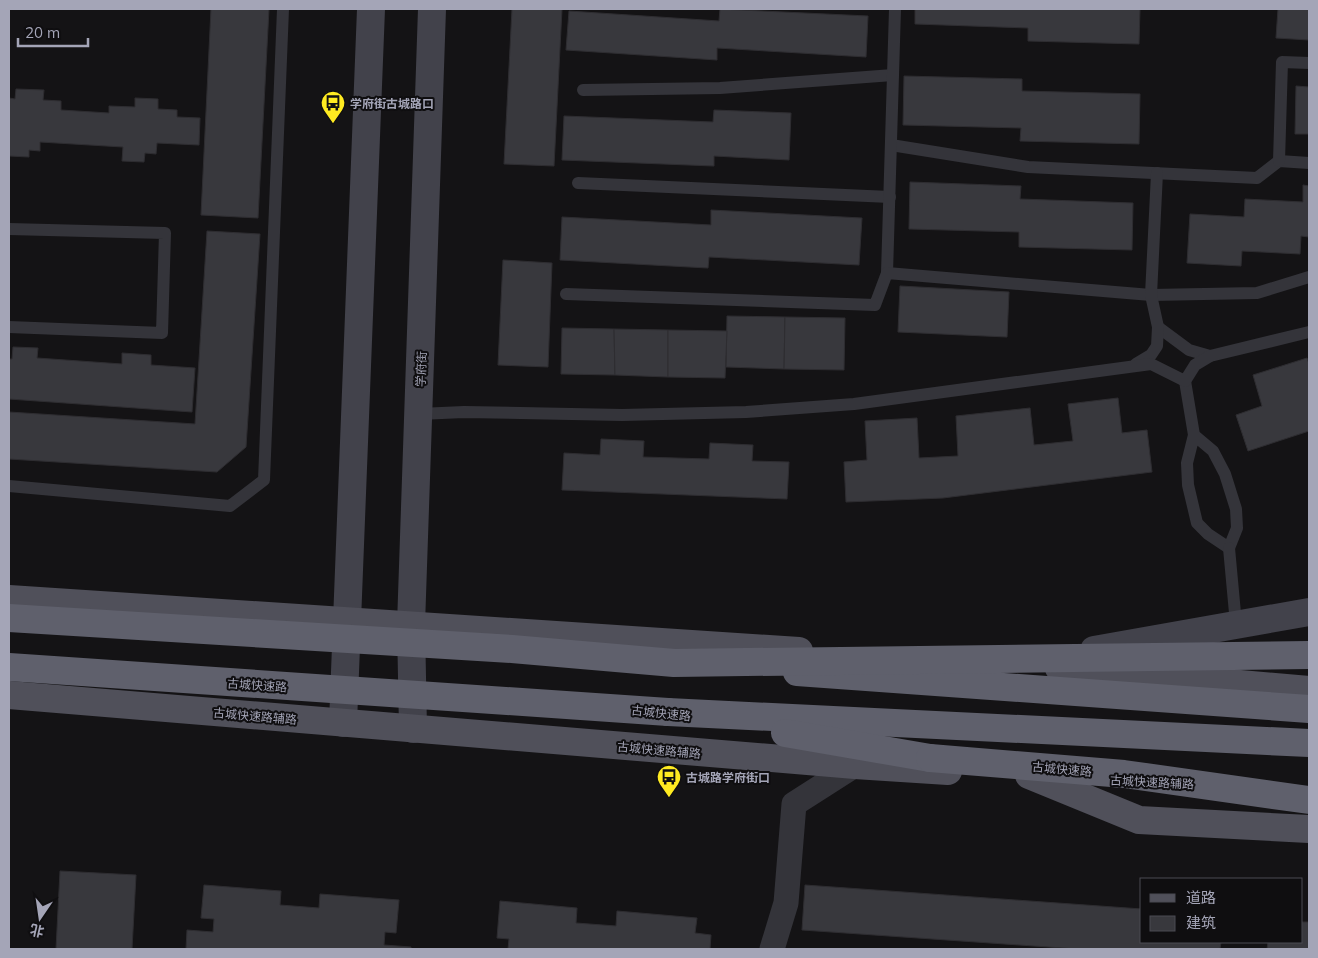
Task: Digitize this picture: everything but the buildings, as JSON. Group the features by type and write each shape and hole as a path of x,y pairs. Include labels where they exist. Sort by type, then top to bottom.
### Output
{"highway":[{"path":"9,618 512,649 674,663 1309,709"},
{"path":"674,663 1309,655"},
{"name":"古城快速路","path":"9,667 668,712 930,758 1124,774 1309,800"},
{"path":"668,712 1309,743"}],"main road":[{"path":"343,723 371,9"},
{"name":"学府街","path":"413,729 411,625 432,9"},
{"path":"9,599 1015,665 1309,690"},
{"path":"1015,665 1309,612"},
{"name":"古城快速路辅路","path":"9,695 855,766 1309,791"},
{"path":"1029,776 1139,820 1309,829"}],"street":[{"path":"772,949 786,903 794,804 855,766"}],"lane":[{"path":"9,486 230,506 264,480 283,9"},
{"path":"566,294 875,305 888,274 895,9"},
{"path":"1279,160 1282,62 1309,63"},
{"path":"583,90 720,88 893,75"},
{"path":"891,145 1028,167 1257,178 1279,160 1309,163"},
{"path":"1134,365 1152,355 1156,346 1158,327 1152,295 1157,173"},
{"path":"578,183 890,196"},
{"path":"9,230 165,233 162,333 9,327"},
{"path":"888,274 1152,295 1257,292 1309,277"},
{"path":"1158,327 1189,350 1210,356"},
{"path":"1229,548 1208,534 1197,523 1188,485 1187,464 1194,435 1185,381 1195,365 1210,356 1309,332"},
{"path":"419,414 464,412 622,415 746,412 854,404 1151,364 1185,381"},
{"path":"1194,435 1213,451 1225,474 1236,509 1236,528 1229,548 1236,624"}],"place":[{"name":"学府街古城路口","path":"333,124"},
{"name":"古城路学府街口","path":"669,798"}]}
